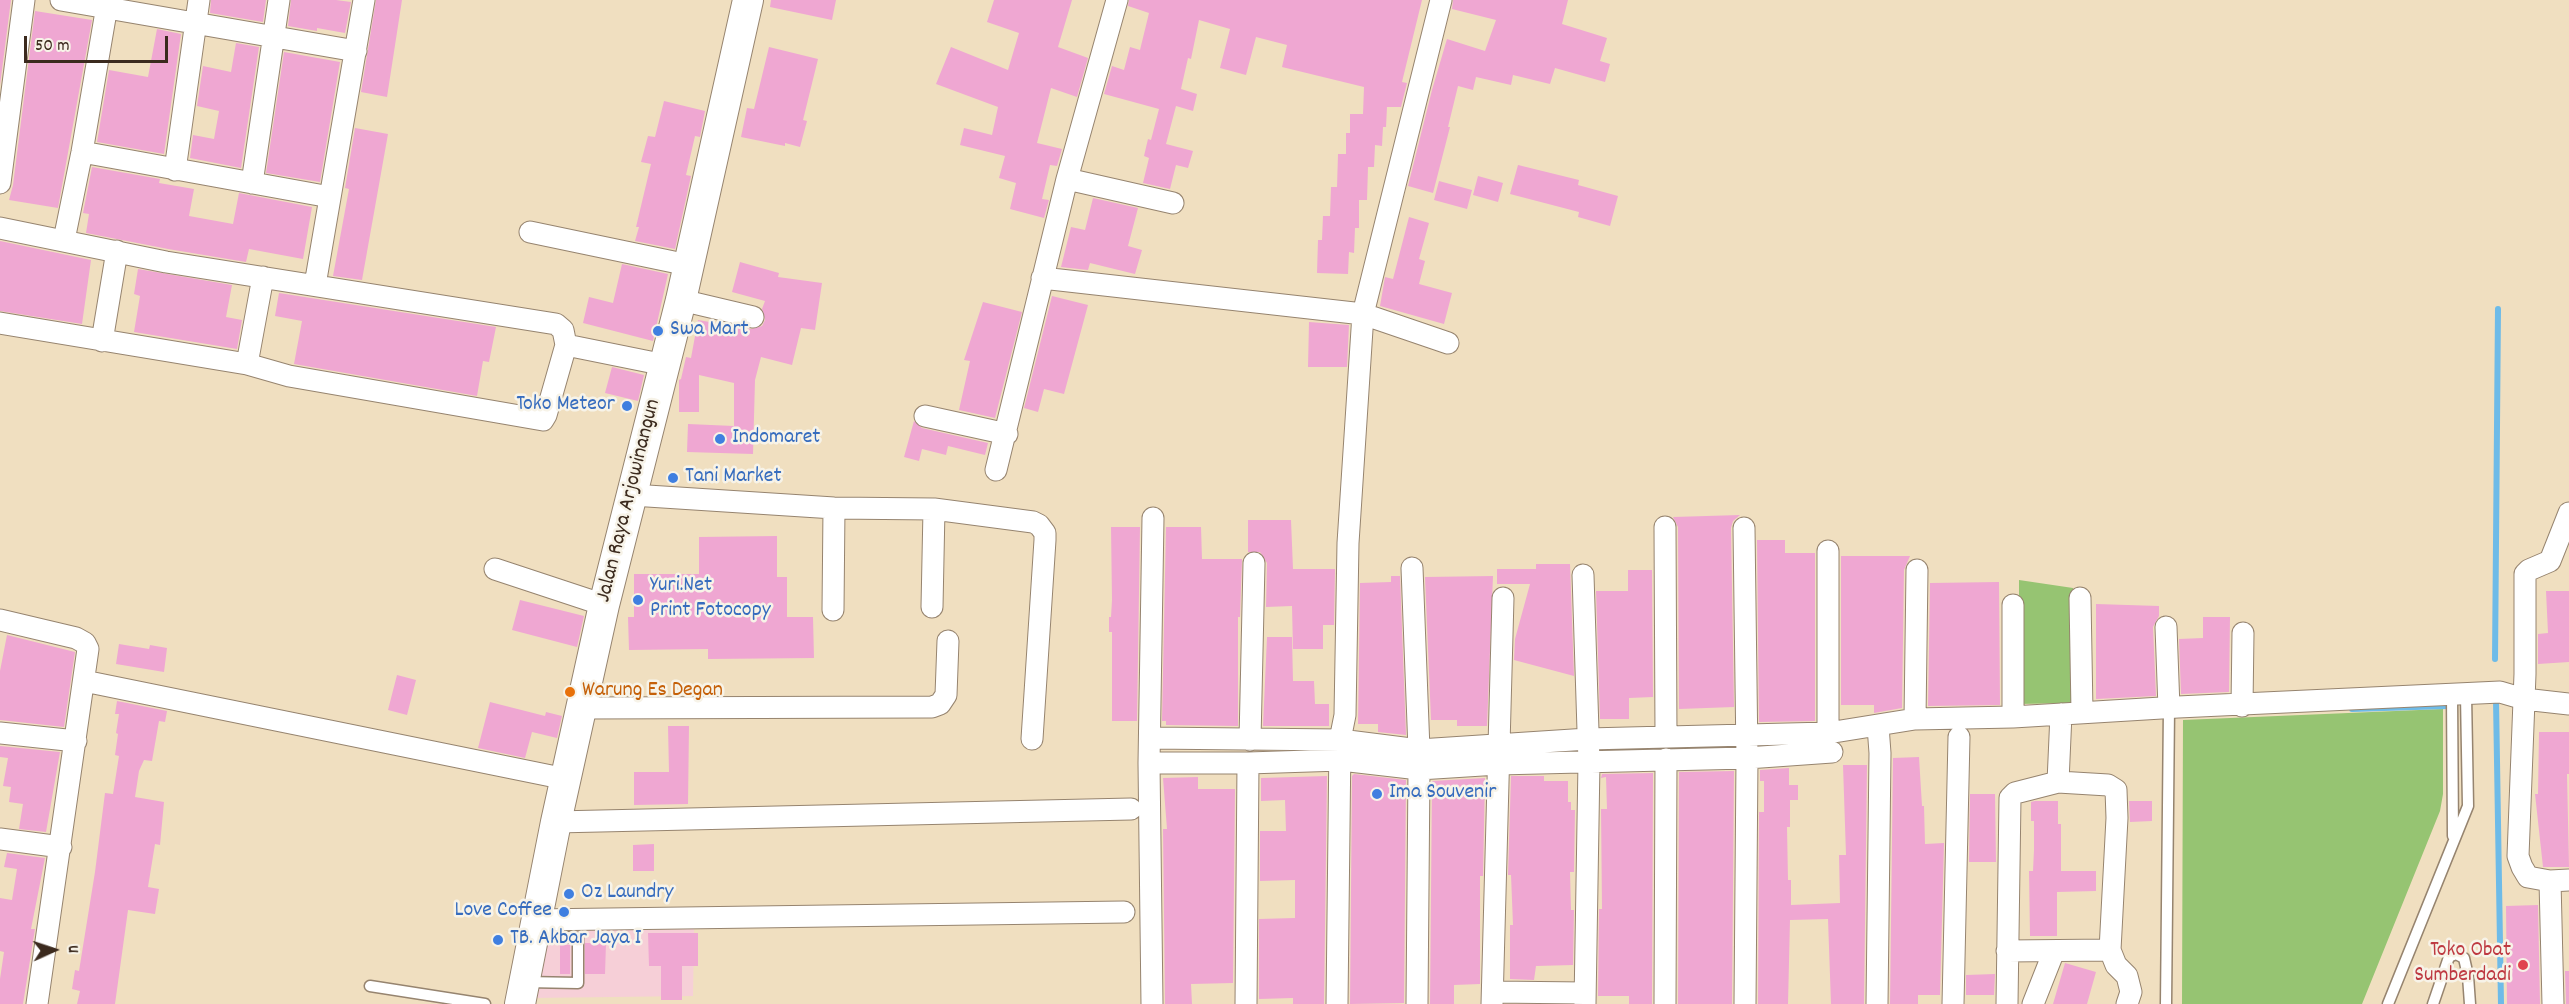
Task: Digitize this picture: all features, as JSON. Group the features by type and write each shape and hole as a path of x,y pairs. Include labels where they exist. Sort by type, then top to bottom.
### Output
{"main road":[{"name":"Jalan Raya Arjowinangun","path":"521,993 604,605 681,300 748,0"}],"street":[{"path":"0,183 24,0"},
{"path":"61,0 107,4 195,23 356,51"},
{"path":"175,170 200,0"},
{"path":"252,183 279,0"},
{"path":"315,285 363,0"},
{"path":"996,470 1007,434 1067,179 1117,0"},
{"path":"1337,1004 1341,750 1345,715 1348,543 1362,314 1441,0"},
{"path":"64,240 82,152 107,4"},
{"path":"82,152 330,197"},
{"path":"1067,179 1173,203"},
{"path":"0,228 166,262 556,324 562,330 566,345 543,420 289,376 247,364 0,323"},
{"path":"530,232 688,266"},
{"path":"102,341 117,251"},
{"path":"247,364 263,277"},
{"path":"1042,278 1362,314 1448,343"},
{"path":"681,300 753,317"},
{"path":"566,345 665,365"},
{"path":"925,416 1007,434"},
{"path":"632,495 834,508 934,509 1033,522 1045,532 1032,739"},
{"path":"833,610 834,508"},
{"path":"933,607 934,509"},
{"path":"2553,1004 2561,954 2559,880 2528,877 2518,855 2526,574 2529,570 2560,563 2569,513"},
{"path":"1152,1004 1149,763 1153,518"},
{"path":"1665,527 1666,736"},
{"path":"1744,528 1747,747 1745,1004"},
{"path":"1828,551 1830,742"},
{"path":"1250,740 1254,563"},
{"path":"1412,568 1419,759 1417,1004"},
{"path":"495,569 604,605"},
{"path":"1915,719 1917,570"},
{"path":"1503,598 1493,998 1585,999 1589,762 1583,575"},
{"path":"2058,782 2071,713 2080,597"},
{"path":"2013,606 2013,717"},
{"path":"0,620 76,638 88,649 37,1004"},
{"path":"2166,627 2174,707"},
{"path":"2242,706 2243,633"},
{"path":"581,708 932,706 940,704 946,695 948,641"},
{"path":"84,681 566,779"},
{"path":"1498,755 1589,762 1666,759 1747,747 1830,742 1878,726 1915,719 2013,717 2500,692 2524,699 2569,704"},
{"path":"1877,1004 1880,753 1878,726"},
{"path":"0,733 76,741"},
{"path":"1151,738 1250,740 1419,759 1498,755 1588,739 1666,736 1747,747"},
{"path":"1953,1004 1959,737"},
{"path":"1149,763 1248,763 1341,750"},
{"path":"1665,1004 1666,759"},
{"path":"1246,1004 1248,763"},
{"path":"2007,1004 2010,798 2015,793 2058,782 2108,786 2116,790 2117,818 2110,950 2116,965 2127,976 2131,992 2127,1004"},
{"path":"556,822 1131,809"},
{"path":"0,839 61,847"},
{"path":"534,928 1124,912"},
{"path":"2007,951 2110,950"},
{"path":"2033,1004 2054,951"}],"lane":[{"path":"2388,1004 2453,846 2459,695"},
{"path":"2166,1004 2174,707"},
{"path":"521,993 578,983 578,938 534,928"},
{"path":"2433,1004 2449,957 2456,954 2464,958 2470,1004"},
{"path":"370,986 485,1004"}],"shaded area":[{"path":"694,929 693,996 532,998 543,931"}],"green space":[{"path":"2019,580 2073,588 2073,703 2019,704"},
{"path":"2443,709 2443,794 2440,811 2362,1004 2182,1004 2183,720"}],"building":[{"path":"0,0 11,0 0,85"},
{"path":"211,0 266,0 263,22 210,13"},
{"path":"291,0 351,2 345,33 288,26"},
{"path":"376,0 402,0 387,97 361,92"},
{"path":"771,0 836,0 832,20 770,7"},
{"path":"994,0 1072,0 1058,47 1088,58 1077,97 1051,88 1037,143 1062,149 1057,166 1050,165 1042,199 1049,200 1044,218 1010,209 1016,183 999,178 1005,156 960,145 964,128 992,135 998,107 936,84 951,47 1008,70 1019,33 987,22"},
{"path":"1129,0 1422,0 1402,82 1407,83 1401,107 1387,107 1382,146 1375,145 1374,167 1368,167 1367,200 1359,200 1359,228 1355,228 1354,253 1349,252 1348,274 1317,273 1318,240 1322,240 1323,216 1330,216 1331,187 1337,187 1338,154 1346,154 1346,133 1350,133 1350,114 1363,114 1364,87 1282,67 1287,45 1256,37 1246,75 1220,68 1230,29 1199,20 1191,59 1188,58 1181,89 1197,94 1193,111 1176,106 1166,144 1193,151 1188,168 1176,165 1170,189 1143,183 1149,158 1144,156 1148,139 1151,140 1159,109 1104,94 1112,66 1124,70 1130,47 1140,50 1149,13 1128,6"},
{"path":"1453,0 1568,0 1562,24 1607,38 1600,61 1610,64 1605,82 1555,68 1550,84 1513,75 1511,85 1476,77 1473,90 1458,86 1433,193 1408,186 1447,39 1485,51 1496,20 1452,9"},
{"path":"35,11 92,20 58,208 9,200 13,185"},
{"path":"157,29 181,34 164,154 97,142 109,70 148,77"},
{"path":"236,43 259,47 241,168 190,158 193,135 214,139 219,111 197,106 203,66 231,72"},
{"path":"769,47 818,59 803,120 807,121 800,147 741,137 747,108 754,109"},
{"path":"284,52 340,62 320,182 266,173"},
{"path":"664,101 705,111 700,137 695,136 686,175 691,176 675,249 635,241 639,227 636,227 651,164 641,162 648,136 655,137"},
{"path":"355,128 388,134 362,280 333,276 349,189 345,188"},
{"path":"1518,165 1579,180 1578,185 1618,196 1610,226 1578,217 1579,212 1510,194"},
{"path":"92,167 160,179 159,183 194,189 189,216 233,224 239,193 312,207 303,259 249,249 246,262 86,233 89,214 83,213"},
{"path":"1478,176 1503,183 1498,202 1473,195"},
{"path":"1439,181 1472,190 1467,209 1434,200"},
{"path":"1093,198 1138,208 1128,246 1142,250 1135,274 1090,263 1088,270 1061,267 1071,227 1085,230"},
{"path":"1409,217 1429,223 1419,259 1425,261 1419,284 1452,293 1444,324 1380,306 1385,277 1393,279"},
{"path":"0,241 91,260 82,324 0,311"},
{"path":"740,262 779,273 778,277 822,283 815,330 801,328 792,365 761,357 755,380 753,454 687,452 688,424 734,426 734,383 699,375 699,412 679,412 679,380 686,357 691,358 698,320 751,329 762,326 765,320 762,309 765,301 732,292"},
{"path":"622,264 668,274 653,341 583,323 589,297 613,303"},
{"path":"138,269 232,285 226,317 242,320 237,349 134,332 140,296 134,294"},
{"path":"279,293 496,327 489,362 483,361 477,396 294,364 302,321 275,316"},
{"path":"1052,296 1088,305 1064,394 1044,389 1038,412 1024,408"},
{"path":"983,302 1022,312 995,418 959,410 970,361 964,360"},
{"path":"1309,322 1349,325 1347,367 1308,367"},
{"path":"612,367 644,375 638,401 605,393"},
{"path":"914,421 922,428 988,443 985,455 948,446 946,455 922,449 919,461 904,457"},
{"path":"1740,515 1733,521 1731,528 1734,707 1679,709 1678,527 1673,517"},
{"path":"1248,520 1291,520 1293,569 1335,569 1334,625 1323,625 1323,649 1293,649 1292,606 1266,607 1267,563 1260,552 1248,552"},
{"path":"1111,527 1140,527 1137,721 1112,721 1112,632 1109,632 1112,600"},
{"path":"1166,527 1201,527 1202,559 1242,559 1240,617 1238,617 1238,726 1166,725 1166,721 1162,721"},
{"path":"777,536 777,577 787,577 787,617 813,617 814,658 708,659 708,649 629,650 628,617 634,617 634,574 699,574 699,537"},
{"path":"1757,540 1785,540 1785,553 1815,553 1815,721 1759,722"},
{"path":"1841,556 1910,556 1904,570 1902,708 1874,713 1874,705 1841,705"},
{"path":"1536,564 1570,564 1574,676 1514,660 1515,639 1530,584 1497,584 1497,569 1536,569"},
{"path":"1628,570 1652,570 1653,697 1629,698 1629,719 1600,719 1596,591 1628,591"},
{"path":"1391,576 1400,576 1406,735 1378,732 1378,724 1358,724 1360,583 1391,582"},
{"path":"1493,576 1487,726 1457,726 1457,720 1431,720 1425,577"},
{"path":"1999,582 2000,705 1928,706 1930,583"},
{"path":"2546,591 2569,591 2569,662 2538,664 2538,634 2548,633"},
{"path":"520,600 584,616 577,647 512,630"},
{"path":"2096,604 2159,606 2159,616 2153,627 2156,696 2096,699"},
{"path":"2203,617 2230,617 2229,692 2181,694 2179,639 2203,638"},
{"path":"7,635 75,652 64,727 0,720 0,671"},
{"path":"1267,637 1292,637 1293,681 1314,681 1315,704 1329,704 1329,726 1263,726"},
{"path":"119,644 149,649 150,645 167,648 164,672 116,664"},
{"path":"397,675 416,680 407,715 388,710"},
{"path":"117,701 167,711 165,722 159,721 152,761 144,760 139,771 135,797 164,802 160,845 155,844 148,887 159,889 155,914 128,910 115,1004 77,1004 80,991 72,989 75,970 79,971 105,793 113,794 119,756 115,755 119,714 115,714"},
{"path":"490,702 545,716 546,712 562,716 557,738 532,732 525,758 478,748"},
{"path":"668,726 689,726 688,804 634,805 634,772 669,772"},
{"path":"2539,732 2569,732 2569,774 2567,774 2569,867 2543,867 2535,794 2538,794"},
{"path":"0,746 60,752 46,832 19,829 23,804 9,802 11,787 3,786 8,758 0,757"},
{"path":"1919,757 1925,844 1944,843 1940,995 1918,995 1918,1004 1890,1004 1893,758"},
{"path":"1843,765 1867,765 1864,1004 1831,1004 1828,919 1790,920 1788,1004 1758,1004 1759,812 1764,812 1764,781 1760,781 1760,770 1789,768 1789,785 1798,785 1798,800 1790,800 1790,827 1787,827 1791,905 1840,903 1839,855 1846,855"},
{"path":"1734,771 1732,1004 1678,1004 1679,772"},
{"path":"1653,773 1652,1004 1629,1004 1629,996 1598,996 1599,909 1602,909 1601,809 1607,809 1606,777 1601,778 1602,774"},
{"path":"1354,774 1406,780 1404,1003 1350,1004 1352,776"},
{"path":"1327,776 1324,1004 1293,1004 1293,998 1259,999 1259,919 1295,918 1295,880 1260,881 1260,831 1286,831 1285,800 1261,801 1261,778"},
{"path":"1511,776 1544,776 1544,781 1568,781 1568,802 1571,802 1571,810 1575,810 1574,872 1570,872 1571,910 1574,910 1573,965 1536,966 1534,980 1510,979 1510,925 1513,925 1511,875 1508,875"},
{"path":"1198,777 1198,789 1235,789 1233,983 1191,984 1192,1004 1165,1004 1163,829 1167,829 1163,778"},
{"path":"1485,778 1483,876 1480,876 1480,984 1454,985 1454,1004 1430,1004 1432,781"},
{"path":"1970,794 1995,794 1996,862 1969,862"},
{"path":"2058,801 2058,824 2061,824 2061,871 2096,871 2096,891 2057,892 2057,936 2030,936 2029,871 2033,871 2034,850 2034,821 2031,821 2031,802"},
{"path":"2129,801 2152,801 2152,821 2130,822"},
{"path":"654,844 654,871 633,871 633,845"},
{"path":"7,853 45,858 31,929 35,929 23,1004 0,1004 0,979 4,952 0,951 0,898 12,900 17,869 4,867"},
{"path":"2538,905 2540,1004 2507,1004 2506,906"},
{"path":"648,933 698,933 698,966 682,966 682,1000 661,1000 661,966 649,966"},
{"path":"585,943 606,943 605,974 585,974"},
{"path":"560,944 570,945 570,974 560,974"},
{"path":"2065,963 2096,972 2087,1004 2053,1004"},
{"path":"2565,971 2569,971 2569,1004 2566,1004"},
{"path":"1995,974 1994,995 1966,995 1966,975"}],"waterway":[{"path":"2495,659 2498,309"},
{"path":"2496,700 2501,1004"},
{"path":"2352,709 2447,706"}],"place":[{"name":"Swa Mart","path":"658,331"},
{"name":"Toko Meteor","path":"627,406"},
{"name":"Indomaret","path":"720,439"},
{"name":"Tani Market","path":"673,478"},
{"name":"Yuri.Net Print Fotocopy","path":"638,600"},
{"name":"Warung Es Degan","path":"570,692"},
{"name":"Ima Souvenir","path":"1377,794"},
{"name":"Oz Laundry","path":"569,894"},
{"name":"Love Coffee","path":"564,912"},
{"name":"TB. Akbar Jaya I","path":"498,940"},
{"name":"Toko Obat Sumberdadi","path":"2523,965"}]}
